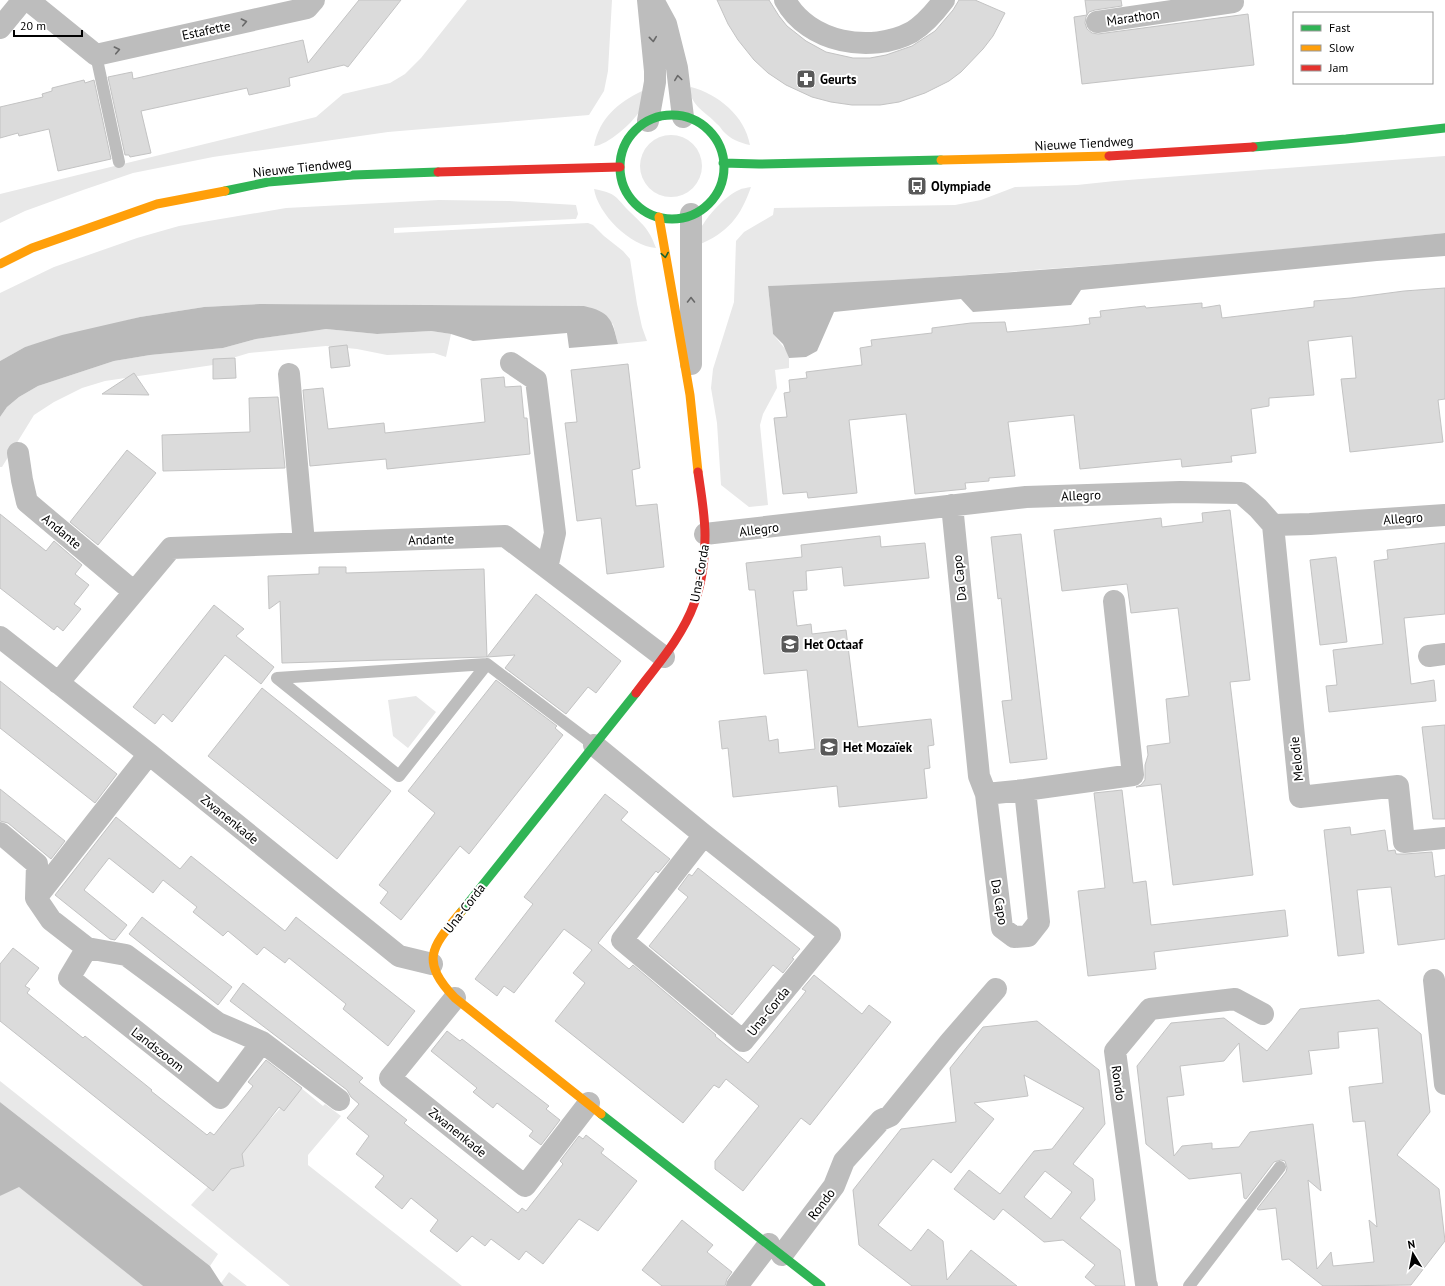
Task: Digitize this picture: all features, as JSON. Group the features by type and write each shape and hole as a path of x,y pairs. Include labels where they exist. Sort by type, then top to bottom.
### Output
{"street":[{"path":"0,28 23,0"},
{"path":"28,0 96,55"},
{"name":"Estafette","path":"96,55 307,8 314,0"},
{"path":"648,0 655,71 648,121"},
{"path":"653,0 666,24 677,68 683,117"},
{"path":"785,0 788,6 802,20 822,34 843,41 868,44 889,40 911,32 930,18 944,0"},
{"name":"Marathon","path":"1098,22 1168,6 1233,2"},
{"path":"665,116 683,117 698,123 711,133 720,147 723,163 722,179 716,194 705,206 691,214 675,218 659,217 643,210 631,198 623,184 620,167 623,148 640,126 648,121 665,116"},
{"name":"Nieuwe Tiendweg","path":"723,163 759,164 1046,158 1230,149 1327,142 1445,128"},
{"name":"Nieuwe Tiendweg","path":"0,264 32,248 156,204 268,182 353,175 620,167"},
{"name":"Una-Corda","path":"690,395 691,214"},
{"name":"Una-Corda","path":"432,964 434,948 443,934 664,657 684,626 695,604 703,561 705,534 690,395 659,217"},
{"path":"511,363 536,380 555,533 547,568"},
{"path":"289,374 304,543"},
{"name":"Andante","path":"18,453 22,480 28,502 134,592"},
{"name":"Allegro","path":"705,534 1026,497 1180,492 1241,493 1258,508 1273,525 1318,524 1445,515"},
{"name":"Da Capo","path":"952,505 979,776 986,794 1002,928 1014,937 1028,936 1039,922 1025,790"},
{"name":"Melodie","path":"1273,525 1300,797 1398,786 1404,842 1445,838"},
{"name":"Andante","path":"58,683 172,548 505,536 664,657"},
{"path":"986,794 1133,775 1114,601"},
{"name":"Zwanenkade","path":"0,637 149,754 399,956 432,964"},
{"name":"Una-Corda","path":"594,745 830,935 743,1041 622,940 704,835"},
{"path":"36,898 149,754"},
{"path":"0,833 37,864 36,898 51,920 87,948 126,955 218,1023 262,1042 339,1100"},
{"name":"Landszoom","path":"87,948 69,978 220,1098 262,1042"},
{"path":"432,964 437,977 455,998 674,1172 776,1249 821,1286"},
{"path":"1434,980 1445,1084"},
{"name":"Rondo","path":"776,1249 834,1186 844,1162 881,1120 890,1116 950,1042 996,989"},
{"name":"Zwanenkade","path":"455,998 390,1078 525,1186 589,1103"},
{"name":"Rondo","path":"1147,1286 1115,1051 1150,1009 1235,999 1263,1014"},
{"path":"737,1286 776,1249"}],"lane":[{"path":"96,55 119,162"},
{"path":"487,664 398,776 277,678 487,664 594,745"},
{"path":"1189,1286 1280,1167"}],"shaded area":[{"path":"467,0 612,0 608,71 604,91 589,115 388,132 213,157 133,173 25,211 0,223 0,194 316,117 343,94 390,83 405,74 421,58"},
{"path":"691,87 711,95 729,108 742,125 747,134 750,145 739,142 729,136 700,109 693,101 689,89"},
{"path":"642,91 642,107 633,120 606,142 594,146 605,119 611,112 625,101"},
{"path":"665,135 677,135 693,144 700,154 702,166 700,178 693,188 677,197 665,197 654,192 645,183 640,172 640,160 645,149 654,140"},
{"path":"1445,156 1445,233 1197,258 858,283 768,286 773,334 786,350 789,358 789,368 775,370 777,388 763,414 760,425 768,505 749,507 721,485 717,423 711,388 713,369 734,302 736,241 744,232 773,215 774,208 955,205 981,200 1015,187 1077,185"},
{"path":"751,187 743,207 732,222 718,235 698,245 701,228 715,209 735,192"},
{"path":"594,189 607,192 617,198 645,227 656,248 646,246 636,241 617,227 602,208"},
{"path":"439,200 509,201 576,205 578,214 576,219 394,228 394,233 588,223 593,225 630,259 637,304 647,341 618,344 613,324 584,306 260,304 204,307 140,317 25,347 0,361 0,293 54,267 137,238 179,226 286,208"},
{"path":"1445,233 1445,256 1377,261 1081,290 1071,305 973,312 961,299 834,312 817,351 806,357 789,358 783,344 773,334 768,286 937,277 1107,265"},
{"path":"260,304 584,306 593,308 605,314 614,328 618,344 569,348 567,333 473,341 451,334 431,331 377,334 326,329 256,339 223,348 150,355 114,361 38,386 19,397 7,407 0,417 0,361 25,347 62,335 140,317 204,307"},
{"path":"326,329 377,334 431,331 451,334 446,357 434,353 387,355 357,349 326,346 249,353 229,359 219,370 213,365 105,381 82,388 54,402 34,415 2,467 0,467 0,417 7,407 19,397 38,386 114,361 150,355 223,348 256,339"},
{"path":"416,696 436,712 408,748 393,736 388,700"},
{"path":"0,1081 218,1254 210,1266 0,1102"},
{"path":"300,1087 323,1106 325,1104 341,1116 308,1155 308,1165 462,1286 290,1286 191,1205"},
{"path":"0,1102 210,1266 224,1286 143,1286 19,1187 0,1196"},
{"path":"19,1186 143,1286 0,1286 0,1196"},
{"path":"229,1272 247,1286 224,1286 221,1283"}],"building":[{"path":"359,0 401,0 348,67 344,65 289,78 290,86 249,95 247,88 141,111 151,153 130,157 129,155 125,155 108,77 132,72 133,79 303,40 308,63"},
{"path":"717,0 769,0 787,26 806,41 826,52 853,58 870,58 886,55 912,46 935,31 953,10 959,0 975,0 1005,13 993,36 983,49 961,72 949,81 925,93 899,102 880,105 852,105 812,97 786,85 768,73 754,60 738,40 728,24"},
{"path":"1085,0 1121,0 1122,6 1089,12 1085,23 1087,29 1092,33 1098,34 1248,14 1254,65 1082,84 1074,17 1087,15"},
{"path":"84,80 85,83 94,80 111,159 58,171 49,129 19,136 18,133 0,138 0,107 43,97 42,94 52,91 52,88"},
{"path":"1445,288 1445,399 1438,400 1443,442 1350,452 1341,379 1356,378 1352,336 1308,341 1314,395 1269,398 1269,406 1251,409 1256,453 1231,456 1232,462 1182,467 1181,459 1080,469 1074,415 1008,422 1015,476 989,478 989,481 965,483 966,489 915,494 906,414 849,420 857,493 808,498 807,492 783,494 774,418 787,417 784,393 790,392 789,380 807,378 806,372 862,365 860,348 872,346 871,340 932,333 932,328 971,323 1005,322 1007,332 1090,324 1089,318 1101,317 1100,311 1145,306 1146,308 1202,303 1202,308 1220,305 1222,318 1314,307 1314,301"},
{"path":"347,345 350,366 331,368 329,347"},
{"path":"235,358 236,378 213,379 213,359"},
{"path":"628,364 640,468 632,470 636,506 657,504 664,567 607,574 601,518 577,521 565,423 577,422 571,370"},
{"path":"134,373 149,395 102,394"},
{"path":"504,377 505,387 521,386 524,418 527,418 530,454 387,469 386,459 310,466 303,390 323,388 328,429 384,423 385,433 485,422 481,379"},
{"path":"278,397 285,468 163,471 162,435 250,432 249,398"},
{"path":"127,450 156,473 98,545 70,522"},
{"path":"1230,510 1250,680 1230,682 1253,875 1173,885 1161,784 1136,787 1141,785 1145,780 1145,765 1148,755 1147,746 1170,743 1166,699 1189,696 1178,608 1131,613 1127,584 1062,591 1054,530 1161,518 1162,527 1203,522 1202,513"},
{"path":"0,514 46,551 54,541 82,565 75,574 89,585 74,604 81,609 63,631 57,626 54,630 0,588"},
{"path":"1021,534 1047,759 1010,763 1002,701 1012,700 1001,598 998,599 991,537"},
{"path":"880,536 881,547 925,543 929,578 844,586 842,567 806,571 807,590 793,591 797,626 811,624 812,634 846,630 858,727 931,719 934,745 928,746 930,768 924,769 927,798 839,807 837,786 733,797 728,748 722,749 719,721 766,716 769,741 778,739 779,753 815,749 807,670 764,674 755,590 749,590 746,563 802,557 801,545"},
{"path":"1445,543 1445,614 1404,618 1411,684 1434,680 1436,701 1329,712 1326,686 1337,685 1333,650 1383,644 1374,561 1388,559 1387,550"},
{"path":"1336,557 1347,642 1320,645 1310,560"},
{"path":"319,567 346,567 346,573 484,569 487,657 282,663 280,601 269,609 268,576 319,574"},
{"path":"536,594 621,661 596,693 588,687 566,714 505,668 515,655 487,657"},
{"path":"214,605 244,629 236,636 274,667 261,684 225,655 172,722 163,714 155,724 133,707"},
{"path":"496,680 557,726 555,728 563,735 469,854 460,846 401,920 380,903 388,892 379,885 435,813 408,791"},
{"path":"0,681 117,774 95,803 0,728"},
{"path":"262,688 391,791 337,859 208,756"},
{"path":"1445,725 1445,819 1433,819 1422,727"},
{"path":"0,789 65,841 51,859 8,823 0,821"},
{"path":"1122,790 1133,883 1146,881 1151,925 1285,910 1288,936 1154,952 1156,969 1088,976 1078,891 1105,888 1094,793"},
{"path":"605,794 628,812 621,820 670,859 658,873 656,871 598,943 629,969 633,965 748,1063 806,991 802,989 814,975 862,1014 869,1005 891,1022 810,1125 801,1118 743,1191 715,1169 715,1161 759,1106 726,1079 719,1088 714,1085 683,1123 555,1021 585,983 573,973 592,950 564,929 514,993 504,986 497,996 475,979 533,904 524,897"},
{"path":"116,817 180,869 191,856 285,931 296,917 415,1011 388,1046 343,1009 346,1004 289,958 285,963 264,947 257,955 228,931 223,936 193,912 197,907 163,880 153,893 109,858 84,890 127,925 115,940 110,939 55,895"},
{"path":"1350,827 1351,835 1385,830 1388,851 1395,850 1396,854 1432,852 1435,877 1445,875 1445,939 1398,945 1391,887 1357,890 1364,953 1338,956 1324,830"},
{"path":"698,868 800,949 792,958 794,959 783,973 773,965 732,1015 649,946 688,897 678,889 689,874 692,876"},
{"path":"142,917 232,987 218,1005 129,934"},
{"path":"13,948 39,968 25,986 30,989 27,993 83,1038 85,1036 207,1135 210,1132 214,1135 253,1086 248,1082 266,1060 302,1088 284,1111 279,1107 242,1154 244,1166 231,1169 213,1191 0,1021 0,964"},
{"path":"243,983 363,1078 359,1082 407,1120 404,1123 518,1213 522,1208 526,1211 563,1164 560,1161 579,1136 583,1139 586,1135 604,1149 601,1153 637,1181 598,1231 579,1219 543,1264 526,1251 519,1260 491,1239 485,1246 472,1236 457,1252 430,1231 438,1220 411,1198 402,1209 375,1187 384,1176 356,1154 369,1136 347,1118 359,1104 351,1097 347,1090 230,1001"},
{"path":"1379,1000 1421,1034 1430,1112 1397,1155 1439,1189 1445,1241 1411,1285 1323,1286 1289,1259 1282,1260 1276,1208 1257,1209 1286,1172 1287,1168 1285,1161 1281,1160 1274,1162 1246,1199 1244,1198 1241,1173 1189,1179 1146,1144 1137,1066 1171,1023 1224,1018 1267,1051 1300,1009","holes":["1378,1028 1383,1083 1349,1087 1353,1122 1365,1121 1377,1227 1369,1220 1374,1262 1333,1266 1331,1252 1317,1269 1308,1180 1321,1191 1313,1124 1250,1132 1239,1147 1212,1149 1212,1143 1182,1146 1174,1156 1167,1097 1184,1095 1180,1066 1224,1061 1239,1043 1243,1082 1312,1074 1308,1051 1339,1048 1338,1032"]},
{"path":"1037,1021 1099,1070 1105,1124 1073,1164 1093,1179 1095,1200 1080,1218 1120,1250 1125,1286 1096,1286 1085,1277 1095,1265 1063,1240 1044,1242 1003,1209 994,1220 954,1189 969,1170 1000,1194 1034,1151 1052,1149 1084,1108 1024,1075 1028,1096 974,1103 994,1119 951,1173 933,1159 878,1225 911,1251 928,1229 943,1241 947,1280 971,1250 1017,1286 912,1286 859,1245 853,1190 901,1129 956,1122 950,1068 983,1027","holes":["1045,1171 1072,1192 1051,1219 1024,1197"]},
{"path":"447,1031 460,1041 462,1039 549,1106 546,1109 560,1120 541,1145 529,1136 533,1131 497,1103 493,1108 473,1092 477,1088 431,1051"},
{"path":"682,1220 713,1245 707,1252 732,1272 727,1279 725,1286 662,1286 642,1270"}],"traffic: fast":[{"path":"672,115 692,119 701,124 715,138 720,147 724,167 720,187 715,196 701,210 692,215 672,219 652,215 643,210 629,196 624,187 620,167 624,147 629,138 643,124 652,119 672,115"},
{"path":"1253,147 1445,128"},
{"path":"723,163 759,164 941,160"},
{"path":"225,191 268,182 353,175 438,172"},
{"path":"461,912 636,693"},
{"path":"601,1114 821,1286"}],"traffic: slow":[{"path":"941,160 1109,156"},
{"path":"0,264 32,248 157,204 225,191"},
{"path":"659,217 690,395 698,472"},
{"path":"461,912 443,935 434,954 433,963 444,985 455,998 601,1114"}],"traffic: jam":[{"path":"1109,156 1253,147"},
{"path":"438,172 620,167"},
{"path":"636,693 683,628 697,596 702,570 705,535 704,512 698,472"}],"place":[{"name":"Geurts","path":"806,79"},
{"name":"Olympiade","path":"917,186"},
{"name":"Het Octaaf","path":"790,644"},
{"name":"Het Mozaïek","path":"829,747"}]}
